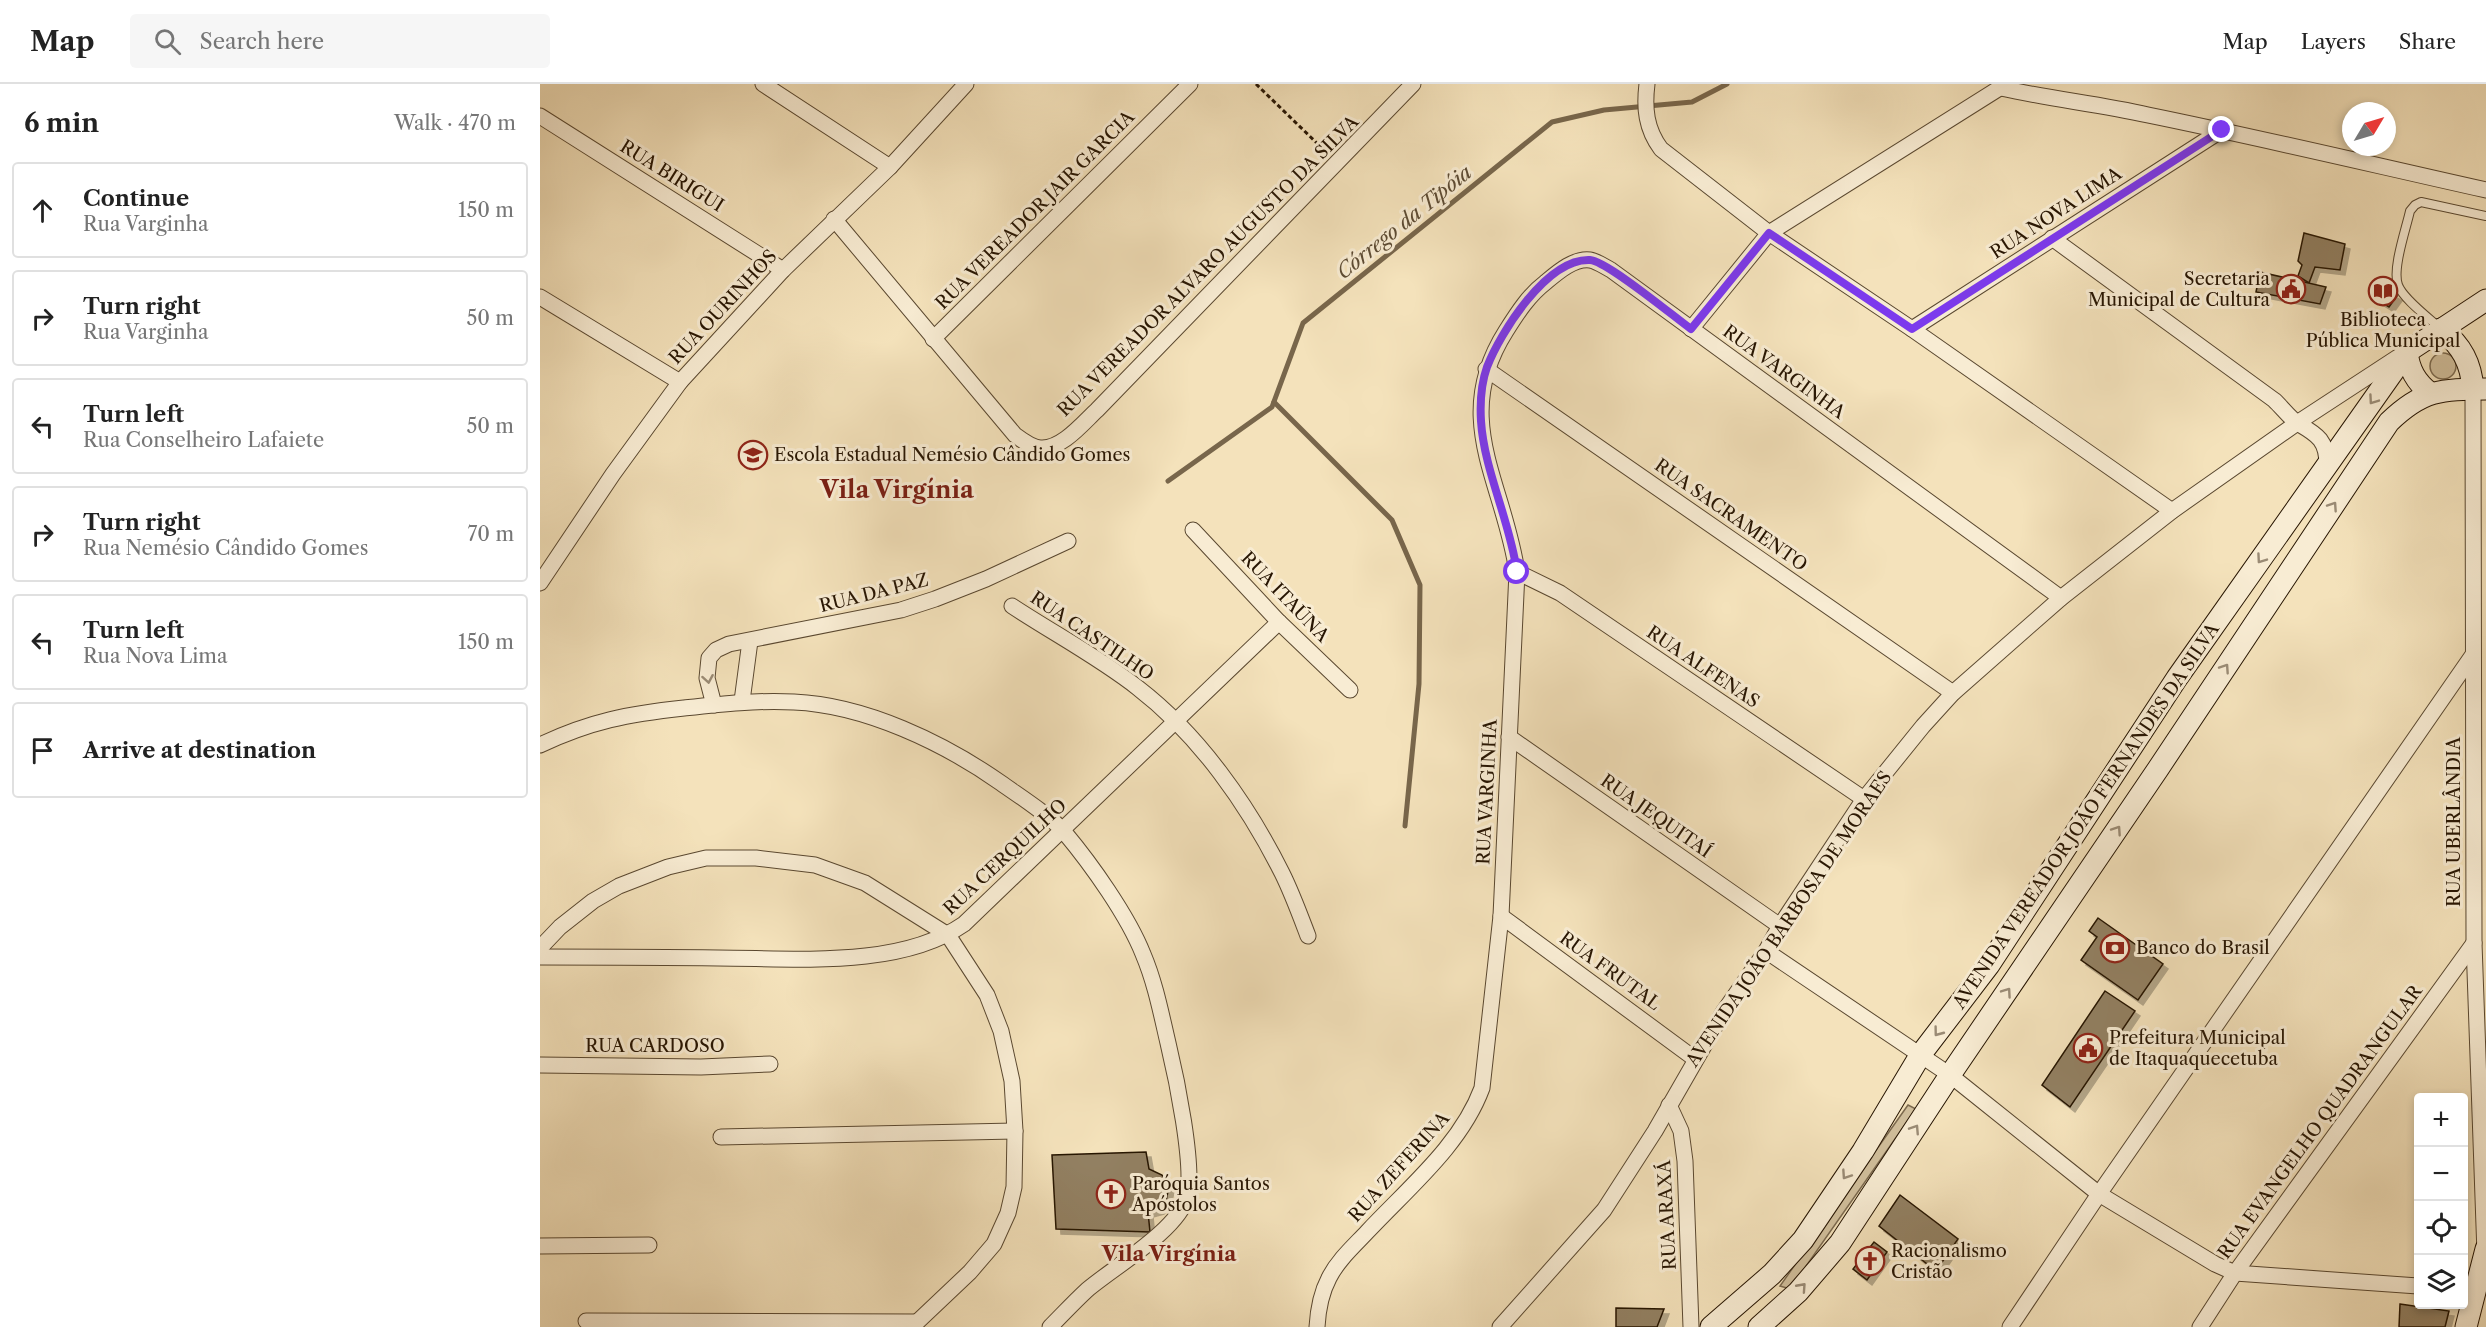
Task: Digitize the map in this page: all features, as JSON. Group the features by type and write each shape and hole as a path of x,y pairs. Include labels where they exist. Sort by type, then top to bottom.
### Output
{"main road":[{"name":"AVENIDA JOÃO BARBOSA DE MORAES","path":"2407,352 2486,300"},
{"path":"2442,329 2462,349 2480,389"},
{"path":"2407,352 2411,371 2422,387 2430,393"},
{"name":"AVENIDA VEREADOR JOÃO FERNANDES DA SILVA","path":"1711,1327 1772,1274 1803,1240 1863,1151 1921,1054 1989,965 2177,678 2407,352"},
{"name":"AVENIDA VEREADOR JOÃO FERNANDES DA SILVA","path":"1759,1327 1798,1292 1840,1243 1950,1074 2158,769 2389,422 2414,401 2430,393 2480,389"},
{"path":"2133,747 2158,769"},
{"path":"2466,1327 2469,1289 2485,1251"}],"street":[{"path":"763,84 890,167"},
{"name":"RUA OURINHOS","path":"540,583 613,474 680,382 783,270 890,167 966,84"},
{"name":"RUA VEREADOR JAIR GARCIA","path":"933,339 1190,84"},
{"name":"RUA VEREADOR ALVARO AUGUSTO DA SILVA","path":"834,219 1015,435 1027,444 1042,449 1060,443 1097,410 1338,164 1413,84"},
{"path":"1691,329 1769,233 2003,86 2035,96 2130,111 2222,130 2486,190"},
{"path":"1646,89 1647,124 1651,136 1660,149 1769,233 1912,329 2172,511"},
{"name":"RUA BIRIGUI","path":"540,116 783,270"},
{"name":"RUA NOVA LIMA","path":"1912,329 2222,130"},
{"path":"2052,238 2274,400 2297,423 2317,434 2327,454 2327,465"},
{"name":"RUA VARGINHA","path":"1501,916 1517,572 1513,545 1488,459 1481,424 1480,400 1486,369 1499,342 1533,293 1560,270 1576,262 1591,260 1611,270 2061,598"},
{"path":"540,297 680,382"},
{"name":"AVENIDA JOÃO BARBOSA DE MORAES","path":"1500,1327 1604,1210 1632,1170 1695,1059 1864,799 1953,693 2061,598 2172,511 2297,423 2407,352"},
{"name":"RUA SACRAMENTO","path":"1486,369 1953,693"},
{"name":"RUA UBERLÂNDIA","path":"2480,389 2472,656 2474,943 2485,1251"},
{"name":"RUA ITAÚNA","path":"1193,530 1279,622 1350,690"},
{"name":"RUA DA PAZ","path":"714,705 707,678 709,658 716,650 729,644 901,610 986,579 1068,541"},
{"name":"RUA ALFENAS","path":"1517,572 1560,593 1864,799"},
{"name":"RUA CASTILHO","path":"1012,606 1138,688 1176,722 1234,793 1282,874 1308,936"},
{"name":"RUA CERQUILHO","path":"540,957 845,956 906,950 948,935 964,924 1063,831 1279,622"},
{"path":"742,701 750,641"},
{"path":"2010,1327 2099,1194 2472,656"},
{"path":"540,745 574,729 627,714 742,701 796,702 828,706 888,723 968,760 1012,790 1063,831 1117,906 1143,954 1158,1001 1176,1074 1189,1171 1187,1197 1176,1220 1086,1291 1050,1327"},
{"name":"RUA JEQUITAÍ","path":"1509,737 1780,926"},
{"path":"540,948 560,927 593,902 619,886 668,867 706,858 756,858 814,865 865,883 948,935 987,995 1001,1031 1012,1081 1015,1131 1014,1187 1008,1214 994,1244 970,1272 915,1325 586,1321"},
{"name":"RUA FRUTAL","path":"1501,916 1695,1059"},
{"name":"RUA ZEFERINA","path":"1317,1327 1318,1307 1329,1277 1346,1254 1455,1138 1473,1111 1482,1088 1501,916"},
{"name":"RUA EVANGELHO QUADRANGULAR","path":"2200,1327 2235,1273 2474,943"},
{"path":"1766,951 1950,1074 2099,1194 2215,1264 2235,1273 2414,1286"},
{"name":"RUA CARDOSO","path":"540,1065 701,1067 770,1064"},
{"name":"RUA ARAXÁ","path":"1669,1105 1681,1131 1685,1161 1691,1327"},
{"path":"721,1137 1015,1131"},
{"path":"540,1246 648,1245"}],"lane":[{"path":"2442,329 2398,286 2396,275 2410,211 2421,202 2432,202 2486,216"}],"path":[{"path":"1256,84 1338,164"}],"shaded area":[{"path":"2443,353 2452,357 2456,366 2452,375 2443,379 2434,375 2430,366 2434,357"},
{"path":"1908,1105 1916,1109 1790,1289 1780,1286"}],"building":[{"path":"2304,233 2345,244 2340,270 2315,267 2309,283 2298,276 2302,265 2298,261"},
{"name":"Secretaria Municipal de Cultura","path":"2260,272 2326,287 2320,304 2256,292"},
{"name":"Biblioteca Pública Municipal","path":"2380,285 2397,296 2389,307 2373,297"},
{"name":"Banco do Brasil","path":"2098,918 2163,964 2138,1000 2081,960 2097,937 2089,931"},
{"name":"Prefeitura Municipal de Itaquaquecetuba","path":"2105,991 2135,1011 2070,1107 2042,1085"},
{"name":"Paróquia Santos Apóstolos","path":"1146,1152 1149,1169 1162,1175 1169,1187 1166,1201 1159,1209 1148,1212 1150,1232 1056,1229 1052,1155"},
{"path":"1900,1195 1958,1239 1936,1271 1879,1226"},
{"name":"Racionalismo Cristão","path":"1874,1242 1887,1252 1867,1280 1853,1269"},
{"path":"2400,1304 2414,1306 2414,1309 2449,1311 2445,1327 2399,1327"},
{"path":"1616,1308 1664,1309 1657,1327 1616,1327"}],"waterway":[{"name":"Córrego da Tipóia","path":"1168,481 1272,407 1303,323 1552,122 1604,110 1692,102 1727,84"},
{"path":"1274,402 1392,520 1420,585 1419,684 1405,826"}],"place":[{"name":"Secretaria Municipal de Cultura","path":"2291,289"},
{"name":"Biblioteca Pública Municipal","path":"2383,291"},
{"name":"Escola Estadual Nemésio Cândido Gomes","path":"753,455"},
{"name":"Banco do Brasil","path":"2115,948"},
{"name":"Prefeitura Municipal de Itaquaquecetuba","path":"2088,1048"},
{"name":"Paróquia Santos Apóstolos","path":"1111,1194"},
{"name":"Racionalismo Cristão","path":"1870,1261"}],"district":[{"name":"Vila Virgínia","path":"897,489"},
{"name":"Vila Virgínia","path":"1169,1253"}],"route":[{"path":"1517,572 1513,545 1488,459 1481,424 1480,400 1486,369 1499,342 1533,293 1560,270 1576,262 1591,260 1611,270 1691,329 1769,233 1912,329 2222,130"}]}
